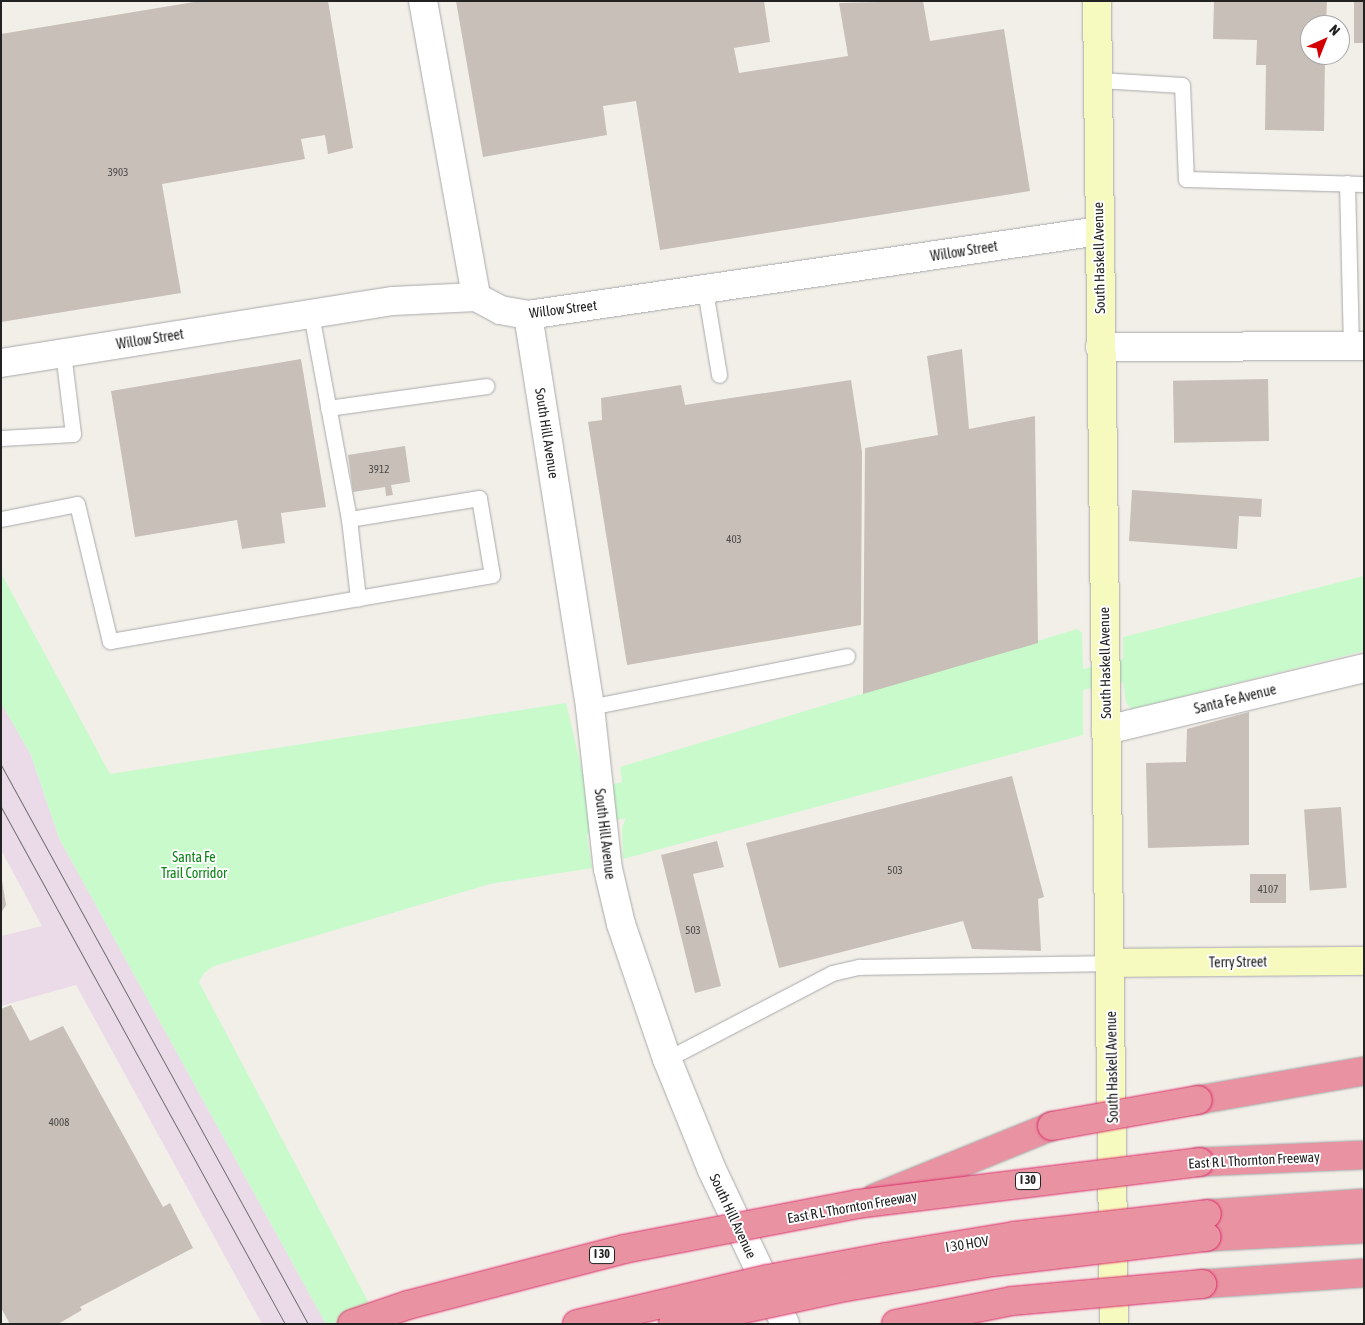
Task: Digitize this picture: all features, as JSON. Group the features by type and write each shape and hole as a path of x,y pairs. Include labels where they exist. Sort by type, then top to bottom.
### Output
{"highway":[{"path":"858,1204 1052,1126 1364,1071"},
{"name":"East R L Thornton Freeway","path":"352,1324 408,1305 624,1249 858,1204 1200,1162 1364,1155"},
{"name":"I 30 HOV","path":"673,1324 846,1287 1207,1225 1364,1203"},
{"name":"I 30 HOV","path":"577,1324 768,1278 1014,1236 1207,1225 1364,1229"},
{"path":"896,1324 1012,1301 1202,1284 1364,1273"}],"main road":[{"name":"South Haskell Avenue","path":"1097,1 1099,80 1098,231 1111,964 1114,1324"},
{"name":"Terry Street","path":"1111,964 1364,961"}],"street":[{"path":"423,1 476,297"},
{"name":"Willow Street","path":"1,363 393,301 476,297 500,310 528,315 1098,231"},
{"name":"South Hill Avenue","path":"528,315 590,707 608,870 621,924 667,1059 712,1170 785,1324"},
{"path":"1100,347 1357,346"},
{"name":"Santa Fe Avenue","path":"1106,730 1364,668"}],"lane":[{"path":"1099,80 1182,86 1186,179 1364,184"},
{"path":"1347,183 1357,346"},
{"path":"705,290 719,375"},
{"path":"311,314 350,519 358,598"},
{"path":"1,438 73,434 63,353"},
{"path":"328,408 486,386"},
{"path":"1,519 77,504 110,641 492,575 479,498 350,519"},
{"path":"590,707 847,656"},
{"path":"667,1059 832,973 858,967 1111,964"}],"shaded area":[{"path":"1,702 31,755 59,838 326,1324 262,1324 76,985 1,1006 1,936 42,926 1,850"}],"green space":[{"name":"Santa Fe Trail Corridor","path":"1,573 110,774 566,703 587,791 622,782 620,767 1077,629 1082,633 1083,669 1123,659 1123,637 1364,576 1364,651 1132,709 1126,703 1123,682 1083,690 1083,735 623,859 622,828 626,818 594,825 587,836 592,868 490,884 214,966 204,973 199,982 380,1324 326,1324 59,838 31,755 1,703"}],"building":[{"path":"200,1 328,1 353,148 328,154 325,135 301,139 305,159 162,184 181,293 1,322 1,34"},
{"path":"456,1 764,1 770,42 734,48 739,73 848,56 839,3 923,1 930,41 1004,29 1030,191 660,250 636,101 603,106 607,135 483,157"},
{"path":"1214,1 1327,1 1326,15 1300,15 1300,65 1325,65 1324,131 1265,130 1266,65 1256,65 1257,40 1213,39"},
{"path":"1354,1 1364,1 1364,43 1354,43"},
{"path":"962,349 969,429 1035,416 1038,643 863,694 865,448 938,435 927,356"},
{"path":"301,359 326,507 281,513 285,543 242,549 237,520 135,537 111,391"},
{"path":"1268,379 1269,441 1174,443 1173,381"},
{"path":"851,380 862,452 861,625 627,665 588,422 602,420 601,398 681,385 685,405"},
{"path":"405,446 410,482 391,485 393,495 386,496 385,487 353,492 348,455"},
{"path":"1132,490 1262,499 1261,517 1239,516 1237,549 1129,541"},
{"path":"1249,712 1249,845 1148,848 1146,763 1186,762 1187,729"},
{"path":"1012,776 1044,897 1038,899 1041,951 972,949 963,921 779,968 746,843"},
{"path":"1341,807 1347,888 1310,890 1304,810"},
{"path":"717,841 724,867 693,874 721,986 695,993 661,855"},
{"path":"1,874 6,905 1,913"},
{"path":"1250,874 1286,874 1286,903 1250,903"},
{"path":"11,1005 30,1041 63,1026 163,1207 170,1203 193,1248 80,1307 82,1310 58,1324 10,1324 1,1308 1,1009"}],"tram line":[{"path":"1,765 308,1324"},
{"path":"1,807 285,1324"}]}
